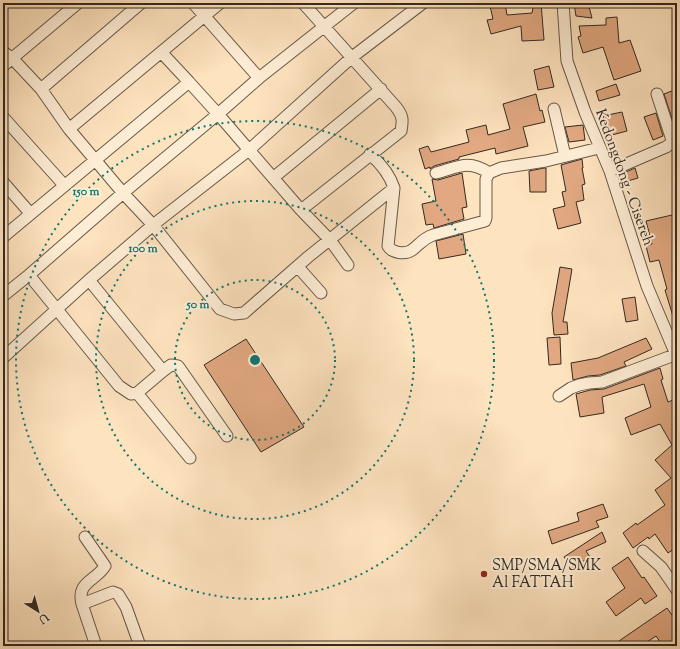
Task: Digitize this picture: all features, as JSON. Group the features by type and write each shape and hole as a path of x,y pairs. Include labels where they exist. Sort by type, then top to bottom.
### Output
{"street":[{"path":"3,66 8,55 78,3"},
{"path":"41,88 141,3"},
{"path":"193,3 259,78"},
{"path":"69,129 162,53 204,15 220,3"},
{"path":"300,210 400,131 403,121 401,114 381,89 351,58 303,3"},
{"path":"3,296 259,78 354,3"},
{"path":"3,358 89,280 153,225 248,150 351,58 423,3"},
{"name":"Kedongdong - Cisereh","path":"563,3 567,61 599,148 610,171 647,286 677,355"},
{"path":"162,53 218,114 300,210 330,240 348,265"},
{"path":"8,55 41,88 69,129 123,193 153,225 220,310 234,314 244,313 308,257 394,188"},
{"path":"3,237 189,82"},
{"path":"273,178 381,89"},
{"path":"610,171 670,144 672,140 657,94"},
{"path":"554,109 565,156"},
{"path":"3,117 64,185"},
{"path":"370,154 377,160 392,182 394,188 388,246 394,252 406,252 411,250 426,237 485,221 486,179 489,173 501,168 546,161 599,148"},
{"path":"436,173 469,165 477,166 489,173"},
{"path":"3,182 30,213"},
{"path":"298,267 321,293"},
{"path":"29,275 119,386 131,394 137,393 163,371 174,364 178,366 227,436"},
{"path":"89,280 163,371"},
{"path":"559,396 571,388 579,385 602,382 677,355"},
{"path":"137,393 190,458"},
{"path":"86,537 106,566 83,587 80,592 82,604 96,646"},
{"path":"643,551 661,567 677,590"},
{"path":"82,604 113,592 117,593 126,607 140,646"}],"building":[{"path":"505,3 507,15 532,13 534,3 541,3 544,40 522,41 521,26 491,34 487,20 493,19 490,6"},
{"path":"574,3 588,3 592,18 576,16"},
{"path":"617,17 619,43 630,40 641,71 614,80 603,47 583,53 578,37 581,36 579,26 606,25 606,18"},
{"path":"549,66 554,87 538,90 534,70"},
{"path":"616,84 620,95 599,101 596,91"},
{"path":"677,89 677,130 676,131 664,94"},
{"path":"536,94 540,111 542,110 545,122 523,127 528,146 496,154 495,148 459,157 459,159 434,166 430,169 430,167 425,169 419,149 428,146 431,152 469,142 466,130 486,125 488,135 510,129 503,104"},
{"path":"622,112 627,131 608,136 603,116"},
{"path":"656,113 663,136 653,140 644,117"},
{"path":"583,125 585,140 569,142 565,127"},
{"path":"582,159 585,184 582,185 584,200 576,202 581,223 558,229 553,209 565,206 562,192 566,191 561,165"},
{"path":"546,168 546,192 530,192 529,171"},
{"path":"635,168 638,178 621,183 619,175"},
{"path":"462,173 467,207 462,208 464,219 434,228 433,224 426,225 422,204 436,201 432,179 438,180"},
{"path":"672,215 677,235 677,322 675,323 665,290 667,289 659,260 650,262 646,246 652,244 646,221"},
{"path":"463,234 466,254 439,259 436,241"},
{"path":"560,267 572,269 563,322 567,322 568,334 554,335 552,313"},
{"path":"635,297 638,320 626,322 622,299"},
{"path":"560,337 561,364 549,365 547,338"},
{"path":"646,338 652,349 624,362 626,366 600,375 588,376 573,380 571,363 598,358"},
{"path":"246,339 304,427 261,452 204,365"},
{"path":"660,368 663,379 661,380 668,402 673,400 677,409 677,492 672,495 677,502 677,547 668,553 655,534 649,539 648,537 633,548 623,533 665,505 655,490 671,478 655,460 672,445 660,424 631,435 625,418 651,407 644,384 602,397 604,413 580,417 576,394 590,390 604,389"},
{"path":"603,504 608,517 596,521 599,527 552,544 548,531 579,521 577,513"},
{"path":"602,532 606,542 586,551 590,557 572,568 564,557"},
{"path":"628,557 642,578 644,577 657,596 645,604 641,598 616,616 606,602 625,588 612,568"},
{"path":"667,608 677,622 677,646 663,646 656,636 641,646 623,646 619,641"}],"place":[{"name":"SMP/SMA/SMK Al FATTAH","path":"484,574"}]}
